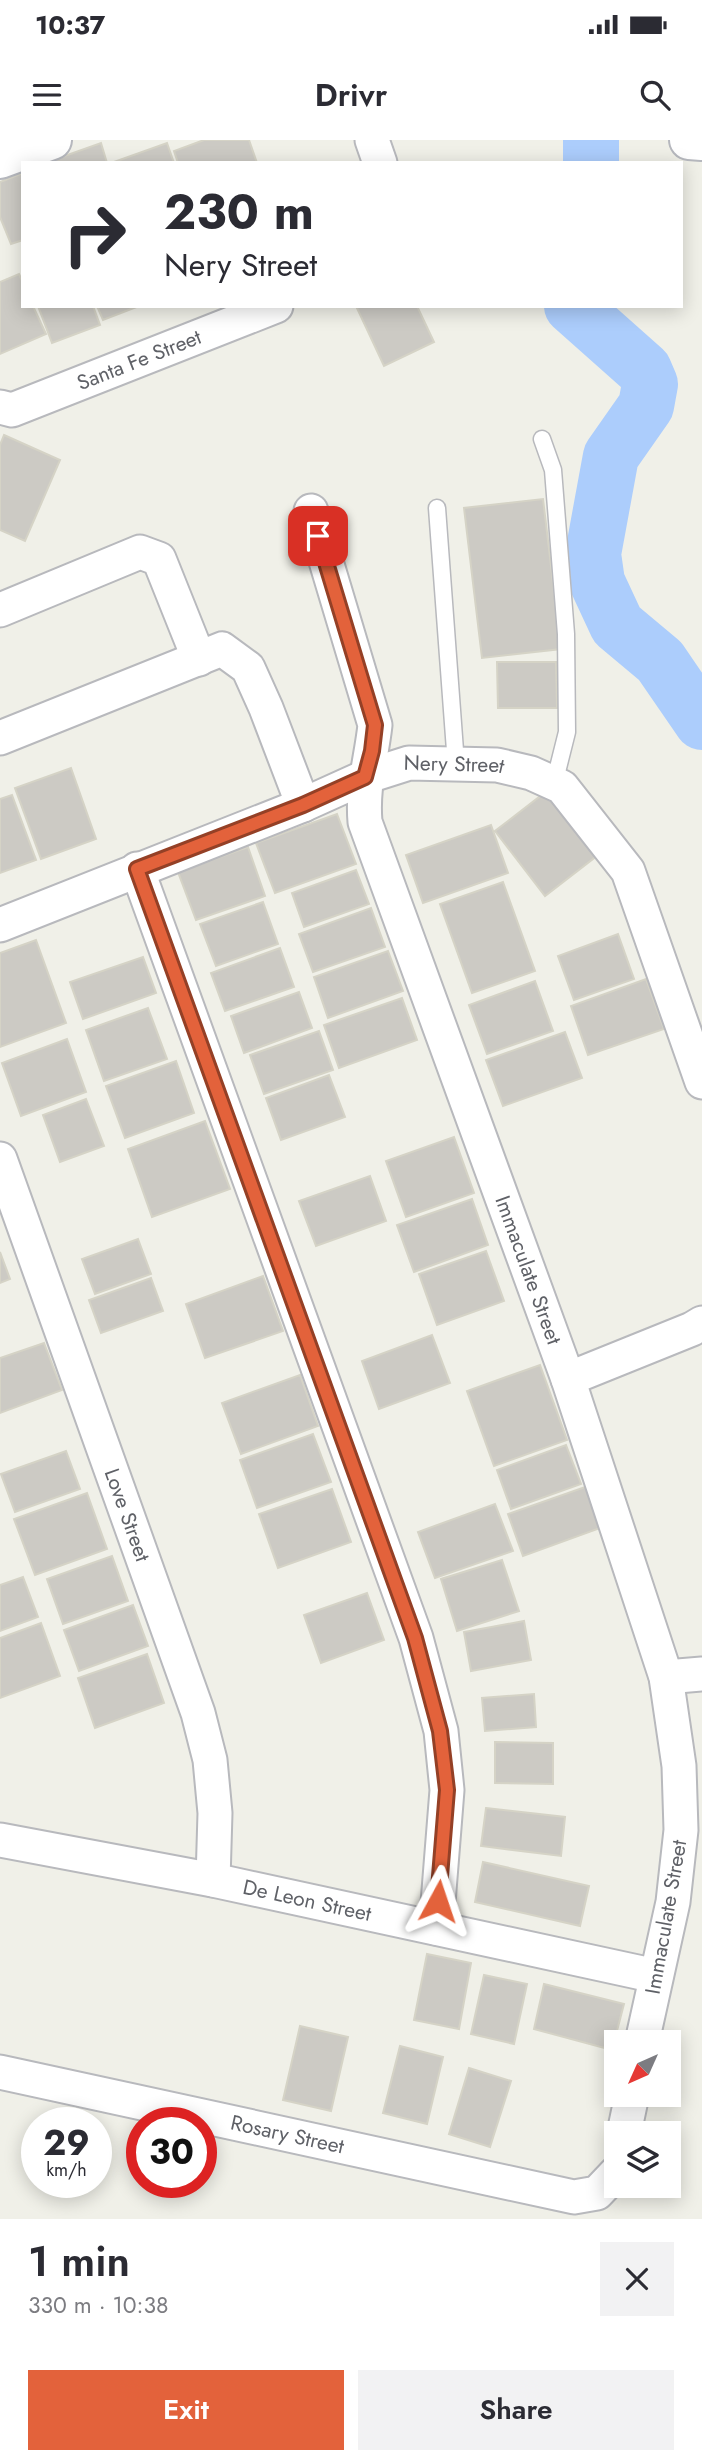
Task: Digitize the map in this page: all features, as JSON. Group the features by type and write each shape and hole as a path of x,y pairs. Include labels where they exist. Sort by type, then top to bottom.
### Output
{"main road":[{"path":"0,159 52,140"},
{"path":"689,140 702,141"}],"street":[{"path":"372,140 379,161"},
{"name":"Santa Fe Street","path":"0,407 12,410 271,308"},
{"name":"Immaculate Street","path":"311,510 375,725 365,777 365,822 568,1379 666,1678 678,1766 681,1830 690,1861 673,1902 645,2030"},
{"path":"0,610 141,552 159,559 200,659"},
{"path":"0,738 222,649 248,668 303,805"},
{"name":"Nery Street","path":"0,925 303,805 365,777 409,763 497,765 531,773 562,787 628,871 702,1082"},
{"path":"137,869 415,1638 440,1731 447,1790 436,1928"},
{"name":"Love Street","path":"0,1159 198,1713 210,1759 215,1813 213,1880"},
{"path":"568,1379 702,1323"},
{"path":"666,1678 702,1674"},
{"name":"De Leon Street","path":"0,1840 213,1880 656,1976"},
{"name":"Rosary Street","path":"0,2072 574,2197 597,2193 604,2186"}],"lane":[{"path":"542,439 554,470 566,634 567,732 554,783"},
{"path":"437,508 456,764"}],"building":[{"path":"204,140 249,140 256,161 177,161 174,151"},
{"path":"101,143 106,161 51,161"},
{"path":"167,143 173,161 117,161"},
{"path":"21,174 21,241 11,244 0,217 0,182"},
{"path":"19,274 21,308 34,308 46,334 0,354 0,282"},
{"path":"39,308 94,308 100,325 52,343"},
{"path":"98,308 134,308 103,320"},
{"path":"357,308 418,308 434,342 384,366"},
{"path":"4,435 60,460 25,541 0,530 0,445"},
{"path":"543,499 561,649 482,658 464,508"},
{"path":"497,662 556,662 557,708 498,708"},
{"path":"71,768 96,839 41,859 15,788"},
{"path":"552,787 602,852 545,896 495,831"},
{"path":"12,795 36,860 0,873 0,799"},
{"path":"337,814 356,864 275,893 256,843"},
{"path":"491,825 508,873 423,903 406,855"},
{"path":"248,847 265,896 196,920 178,872"},
{"path":"356,870 369,904 304,927 292,893"},
{"path":"503,882 535,971 472,993 440,904"},
{"path":"263,902 278,944 216,966 200,924"},
{"path":"371,908 385,947 313,972 299,934"},
{"path":"618,934 634,979 574,1000 558,956"},
{"path":"36,940 66,1023 0,1047 0,953"},
{"path":"280,948 294,987 225,1011 211,973"},
{"path":"388,951 403,991 328,1018 314,977"},
{"path":"143,957 156,993 83,1019 70,982"},
{"path":"646,979 664,1029 588,1055 571,1006"},
{"path":"535,981 553,1031 487,1054 469,1005"},
{"path":"299,992 312,1028 244,1053 231,1016"},
{"path":"402,998 417,1040 339,1068 324,1025"},
{"path":"148,1008 167,1059 104,1081 86,1030"},
{"path":"319,1031 333,1070 264,1094 250,1055"},
{"path":"565,1032 582,1078 503,1106 486,1060"},
{"path":"67,1039 86,1092 21,1116 2,1063"},
{"path":"176,1061 194,1113 125,1138 106,1086"},
{"path":"329,1075 345,1117 281,1140 266,1098"},
{"path":"86,1099 104,1146 60,1162 43,1115"},
{"path":"205,1121 230,1189 152,1217 128,1149"},
{"path":"454,1137 474,1193 406,1217 386,1161"},
{"path":"370,1176 386,1221 316,1246 299,1201"},
{"path":"472,1199 488,1245 414,1272 397,1225"},
{"path":"138,1239 151,1274 95,1294 82,1259"},
{"path":"486,1251 504,1301 437,1325 419,1274"},
{"path":"0,1252 10,1279 0,1283"},
{"path":"263,1276 283,1331 205,1358 186,1304"},
{"path":"151,1278 163,1311 101,1333 89,1300"},
{"path":"432,1335 450,1383 379,1409 362,1361"},
{"path":"44,1343 62,1390 0,1413 0,1358"},
{"path":"540,1365 567,1440 494,1466 467,1391"},
{"path":"300,1375 318,1426 241,1454 222,1403"},
{"path":"313,1434 331,1482 257,1508 240,1460"},
{"path":"566,1445 581,1484 511,1509 497,1470"},
{"path":"66,1451 80,1489 15,1512 1,1474"},
{"path":"588,1486 603,1527 523,1556 508,1514"},
{"path":"332,1489 351,1542 278,1568 259,1514"},
{"path":"87,1493 107,1549 35,1575 14,1519"},
{"path":"495,1504 513,1551 435,1578 418,1532"},
{"path":"112,1556 128,1601 63,1624 47,1579"},
{"path":"502,1560 519,1611 457,1631 441,1579"},
{"path":"23,1577 38,1617 0,1631 0,1585"},
{"path":"367,1593 384,1640 321,1663 304,1615"},
{"path":"133,1605 148,1646 79,1671 64,1630"},
{"path":"524,1621 531,1660 471,1671 464,1632"},
{"path":"41,1623 60,1676 0,1698 0,1638"},
{"path":"147,1654 164,1703 95,1728 78,1678"},
{"path":"534,1694 536,1727 485,1731 482,1698"},
{"path":"495,1742 553,1743 553,1784 495,1783"},
{"path":"486,1808 565,1817 561,1856 481,1846"},
{"path":"483,1862 589,1886 580,1926 475,1902"},
{"path":"427,1954 471,1963 459,2029 414,2020"},
{"path":"484,1975 527,1984 514,2044 471,2034"},
{"path":"544,1984 624,2004 617,2030 604,2030 604,2048 534,2029"},
{"path":"300,2026 348,2037 331,2111 283,2100"},
{"path":"400,2046 443,2057 427,2124 383,2113"},
{"path":"469,2068 511,2081 490,2147 449,2134"}],"waterway":[{"path":"591,140 591,161"},
{"path":"574,308 644,370 650,384 646,406 611,456 593,554 597,582 617,625 660,661 702,722"}],"route":[{"path":"318,536 375,725 365,777 303,805 137,869 415,1638 440,1731 447,1790 438,1901"}]}
